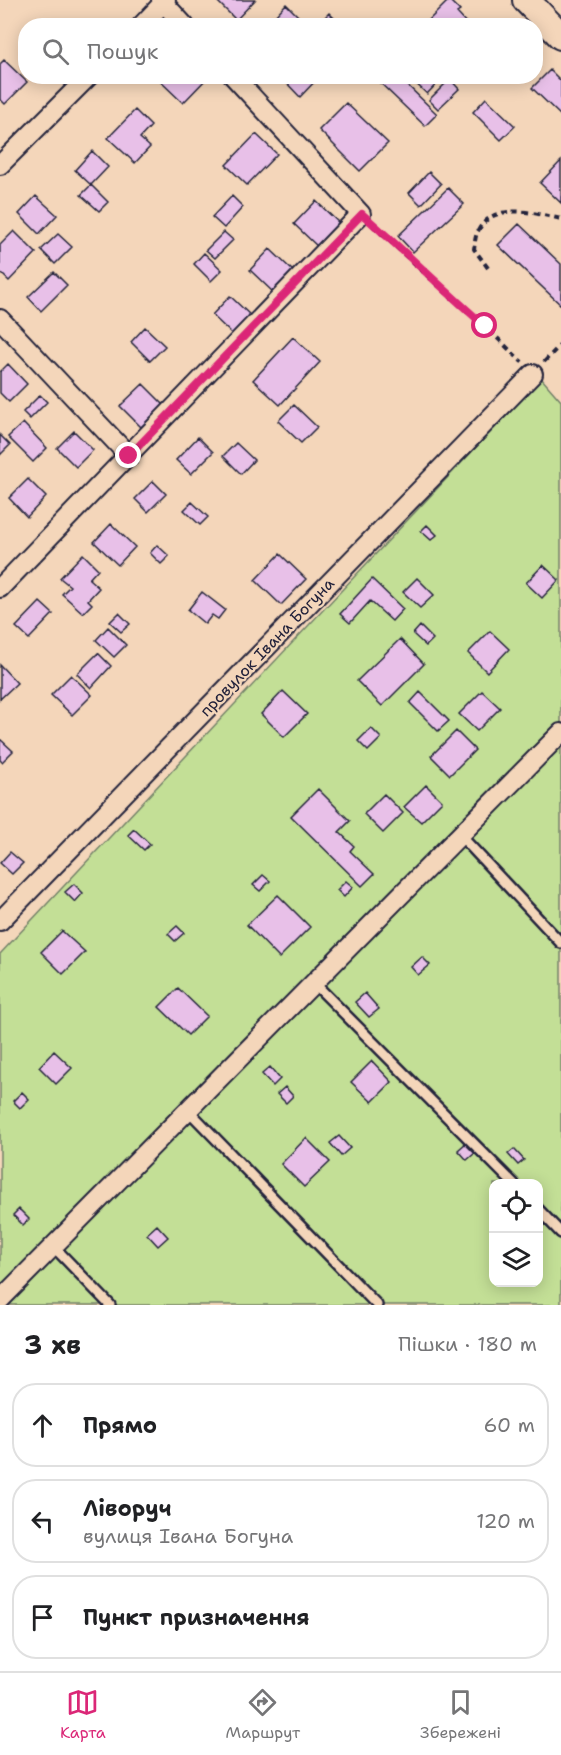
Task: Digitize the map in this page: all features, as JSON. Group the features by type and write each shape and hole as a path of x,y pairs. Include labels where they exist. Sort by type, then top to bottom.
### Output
{"street":[{"path":"526,0 561,36"},
{"path":"148,18 163,1 178,18"},
{"path":"0,165 81,84"},
{"path":"0,588 362,214 240,84"},
{"path":"0,319 129,456"},
{"name":"провулок Івана Богуна","path":"0,921 533,374"},
{"path":"0,1300 561,734"}],"lane":[{"path":"460,836 561,943"},
{"path":"314,983 509,1179"},
{"path":"188,1110 377,1305"},
{"path":"543,1214 561,1233"},
{"path":"53,1246 110,1305"}],"path":[{"path":"488,268 474,249 477,232 486,220 501,211 561,219"},
{"path":"362,214 485,326 533,374 561,344"}],"green space":[{"path":"541,378 561,401 561,1305 0,1305 0,954"}],"building":[{"path":"216,0 255,0 238,18 234,18"},
{"path":"449,0 460,11 457,13 462,18 431,18"},
{"path":"286,4 300,18 277,18 275,16"},
{"path":"329,13 334,18 324,18"},
{"path":"4,60 18,73 18,84 25,84 5,104 0,99 0,64"},
{"path":"550,70 561,81 561,116 532,88 536,84 543,84 543,77"},
{"path":"163,84 201,84 183,103"},
{"path":"288,84 312,84 300,97"},
{"path":"381,84 406,84 437,114 425,126"},
{"path":"416,84 436,84 427,94"},
{"path":"445,84 454,84 459,89 438,109 429,100"},
{"path":"486,98 515,126 501,140 473,112"},
{"path":"346,103 388,143 360,171 319,130"},
{"path":"135,110 151,126 140,138 150,147 135,163 108,138"},
{"path":"256,134 277,154 247,185 226,165"},
{"path":"92,151 108,167 91,185 75,170"},
{"path":"561,161 561,203 540,183"},
{"path":"429,172 441,184 421,205 409,193"},
{"path":"91,185 108,202 99,211 81,195"},
{"path":"448,188 464,204 413,252 398,236"},
{"path":"36,196 57,215 39,234 19,214"},
{"path":"232,196 243,207 224,228 212,217"},
{"path":"316,201 340,224 318,247 294,224"},
{"path":"519,224 561,264 561,305 498,245"},
{"path":"14,231 36,253 9,281 0,272 0,245"},
{"path":"224,232 233,240 215,258 206,250"},
{"path":"58,234 72,247 55,264 41,250"},
{"path":"270,249 293,271 273,292 250,270"},
{"path":"204,253 222,270 211,281 194,264"},
{"path":"54,272 67,285 41,311 28,297"},
{"path":"230,296 250,315 232,334 212,315"},
{"path":"145,327 165,346 150,361 131,342"},
{"path":"293,337 320,362 280,405 253,380"},
{"path":"8,364 27,384 9,402 0,393 0,372"},
{"path":"143,384 164,405 141,427 120,406"},
{"path":"40,395 47,402 30,419 23,412"},
{"path":"294,405 317,427 301,443 278,421"},
{"path":"23,423 47,448 33,462 8,437"},
{"path":"74,431 93,450 76,467 57,448"},
{"path":"0,435 10,445 0,455"},
{"path":"198,437 213,452 191,474 176,460"},
{"path":"236,443 254,460 241,474 223,456"},
{"path":"28,479 46,497 27,517 9,498"},
{"path":"153,481 166,494 148,512 135,499"},
{"path":"192,502 208,517 200,525 184,510"},
{"path":"111,524 135,547 118,565 94,542"},
{"path":"427,525 437,535 431,540 421,531"},
{"path":"157,545 169,556 161,564 150,553"},
{"path":"83,554 98,569 89,579 99,588 88,600 92,604 83,613 62,594 70,586 60,578"},
{"path":"280,554 306,579 281,605 255,580"},
{"path":"543,565 559,580 542,598 526,583"},
{"path":"417,578 434,595 420,608 403,592"},
{"path":"372,579 403,609 392,621 370,601 350,623 340,614"},
{"path":"202,592 225,610 218,619 212,615 205,624 188,610"},
{"path":"40,602 53,614 29,639 16,627"},
{"path":"119,613 130,624 121,632 110,622"},
{"path":"420,626 433,639 426,646 413,634"},
{"path":"108,627 126,645 114,657 96,640"},
{"path":"490,631 509,649 487,672 468,653"},
{"path":"400,639 424,664 382,706 357,681"},
{"path":"98,653 111,666 91,688 77,674"},
{"path":"0,665 17,683 0,699"},
{"path":"71,675 92,695 72,715 51,695"},
{"path":"283,691 307,714 284,737 261,714"},
{"path":"482,691 500,708 477,731 459,714"},
{"path":"420,692 449,721 438,731 410,703"},
{"path":"371,728 381,738 368,751 358,741"},
{"path":"456,731 475,750 450,775 431,756"},
{"path":"0,739 13,751 2,762 0,760"},
{"path":"426,785 442,801 421,822 404,807"},
{"path":"318,789 350,821 339,832 354,846 350,851 374,874 362,886 291,816"},
{"path":"384,794 403,813 383,833 364,814"},
{"path":"134,829 150,844 144,850 128,835"},
{"path":"10,852 23,863 12,874 0,863"},
{"path":"263,875 270,881 260,891 253,885"},
{"path":"346,881 353,887 344,897 337,890"},
{"path":"74,884 83,893 75,902 65,892"},
{"path":"278,895 310,927 279,958 247,925"},
{"path":"177,926 184,933 175,941 168,934"},
{"path":"62,931 85,952 63,974 41,952"},
{"path":"422,957 430,965 418,975 411,967"},
{"path":"178,988 207,1016 188,1035 159,1007"},
{"path":"365,993 379,1009 369,1017 355,1002"},
{"path":"54,1051 72,1068 56,1084 39,1067"},
{"path":"372,1061 392,1082 372,1102 351,1082"},
{"path":"270,1067 280,1079 273,1086 262,1074"},
{"path":"285,1087 293,1096 286,1103 277,1094"},
{"path":"22,1092 29,1099 20,1108 13,1101"},
{"path":"339,1136 350,1148 341,1156 330,1143"},
{"path":"306,1138 330,1162 304,1187 281,1164"},
{"path":"466,1143 475,1153 467,1160 458,1150"},
{"path":"514,1149 524,1160 518,1165 508,1154"},
{"path":"19,1209 29,1219 23,1225 13,1215"},
{"path":"157,1225 168,1237 158,1246 147,1234"}],"route":[{"path":"129,456 362,214 485,326"}]}
